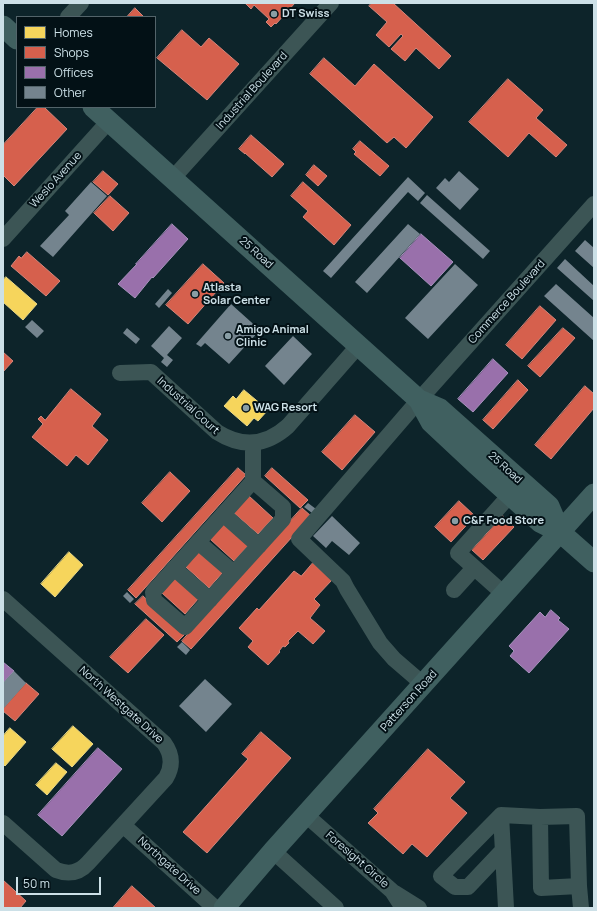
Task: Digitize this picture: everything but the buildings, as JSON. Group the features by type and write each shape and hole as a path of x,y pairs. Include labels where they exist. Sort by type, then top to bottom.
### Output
{"main road":[{"path":"3,26 16,38"},
{"name":"25 Road","path":"94,108 419,400 431,422 510,495 540,522 560,532 594,562"},
{"name":"25 Road","path":"419,400 440,409 549,506 560,532"},
{"name":"Patterson Road","path":"224,908 273,850 594,494"}],"street":[{"path":"69,16 81,3"},
{"name":"Industrial Boulevard","path":"173,178 331,3"},
{"name":"Weslo Avenue","path":"3,239 109,121"},
{"name":"Commerce Boulevard","path":"423,684 394,659 380,643 343,581 299,539 419,400 594,204"},
{"name":"Industrial Court","path":"120,373 151,372 224,437 237,442 253,443 265,440 281,432 359,345"},
{"path":"253,443 253,481 153,592 154,600 185,627 283,519 283,507 253,481"},
{"path":"504,594 458,553 510,495"},
{"path":"223,514 259,546"},
{"path":"198,542 234,573"},
{"path":"174,568 210,600"},
{"path":"454,590 474,568"},
{"name":"North Westgate Drive","path":"3,599 158,737 168,748 171,761 169,773 166,778 84,868 79,870 68,873 51,867 3,823"},
{"name":"Foresight Circle","path":"306,815 392,891 403,908"},
{"path":"501,815 506,908"},
{"path":"503,850 468,887 455,887 441,876 501,815 540,817 577,816 581,908"},
{"path":"540,817 541,888 580,886"},
{"name":"Northgate Drive","path":"123,825 215,908"},
{"path":"273,850 336,908"},
{"path":"392,891 419,908"}],"place":[{"name":"DT Swiss","path":"274,14"},
{"name":"Atlasta Solar Center","path":"195,294"},
{"name":"Amigo Animal Clinic","path":"228,336"},
{"name":"WAG Resort","path":"246,408"},
{"name":"C&F Food Store","path":"455,521"}]}
